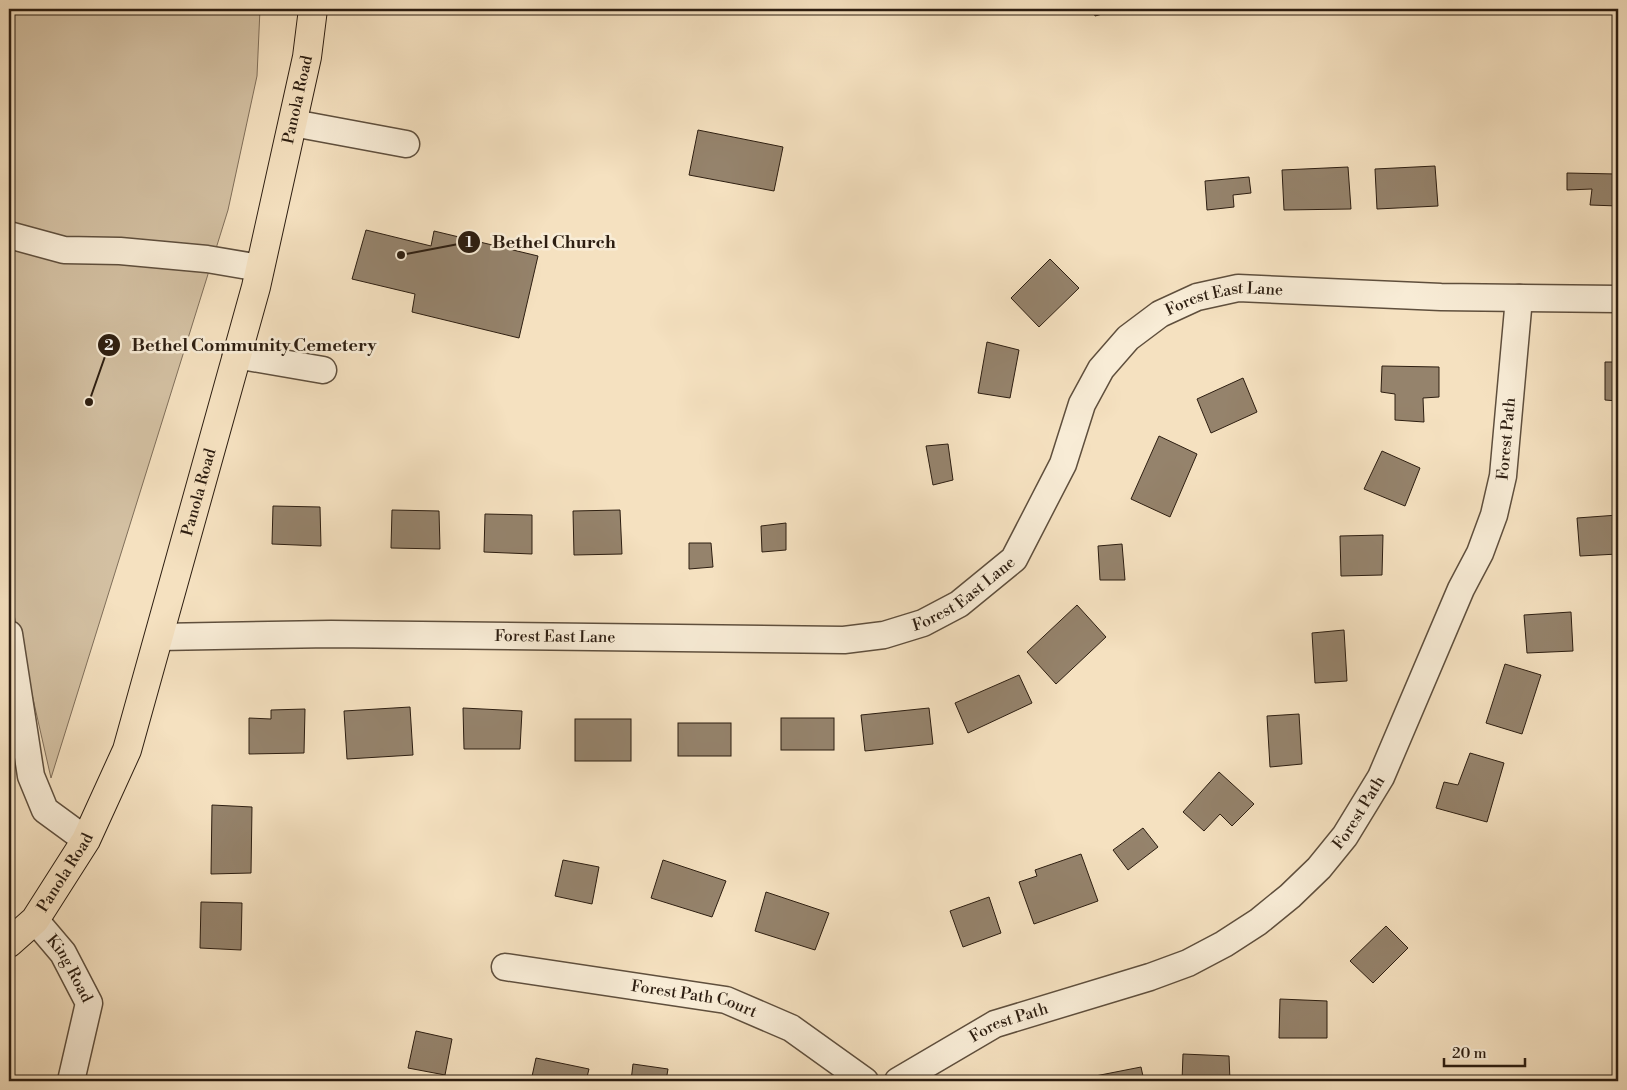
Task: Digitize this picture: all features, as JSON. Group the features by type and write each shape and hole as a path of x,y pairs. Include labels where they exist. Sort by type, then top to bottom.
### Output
{"main road":[{"name":"Panola Road","path":"9,943 35,920 86,840 127,750 260,268 307,58 313,9"}],"street":[{"path":"293,123 406,144"},
{"path":"9,235 64,250 158,255 260,268"},
{"name":"Forest East Lane","path":"159,636 330,634 844,640 884,635 923,623 959,604 1014,559 1063,464 1082,404 1101,369 1128,338 1160,314 1197,297 1238,288 1441,298 1618,298"},
{"name":"Forest Path","path":"898,1081 995,1024 1150,978 1188,963 1224,944 1258,922 1290,896 1319,868 1345,836 1381,777 1461,589 1480,553 1494,515 1503,476 1518,298"},
{"path":"236,355 322,370"},
{"path":"9,634 31,776 45,810 86,840"},
{"name":"King Road","path":"35,920 63,954 89,1003 72,1081"},
{"name":"Forest Path Court","path":"505,967 726,1000 791,1028 865,1081"}],"shaded area":[{"path":"9,9 260,9 257,76 228,210 51,778 9,593"}],"building":[{"path":"1093,9 1121,9 1095,16"},
{"path":"698,130 783,147 774,191 689,175"},
{"path":"1435,166 1438,206 1377,209 1375,169"},
{"path":"1348,167 1351,209 1284,210 1282,170"},
{"path":"1567,173 1616,174 1618,206 1590,205 1592,189 1567,190"},
{"path":"1249,177 1251,193 1233,195 1234,207 1207,210 1205,181"},
{"path":"366,230 431,246 434,231 538,256 519,338 412,312 415,294 352,279"},
{"path":"1050,259 1079,288 1039,327 1011,298"},
{"path":"987,342 1019,350 1010,398 978,393"},
{"path":"1605,362 1618,362 1618,401 1605,400"},
{"path":"1382,366 1439,367 1439,397 1423,398 1424,422 1395,420 1395,394 1381,392"},
{"path":"1243,378 1257,412 1211,433 1197,399"},
{"path":"1159,436 1197,454 1170,517 1131,499"},
{"path":"948,444 953,480 933,485 926,446"},
{"path":"1382,451 1420,468 1405,506 1364,489"},
{"path":"273,506 320,507 321,546 272,544"},
{"path":"392,510 439,511 440,549 391,548"},
{"path":"620,510 622,554 574,555 573,511"},
{"path":"485,514 532,515 532,554 484,552"},
{"path":"1618,515 1618,554 1580,556 1577,518"},
{"path":"786,523 786,550 762,552 761,526"},
{"path":"1383,535 1382,575 1341,576 1340,536"},
{"path":"689,543 711,543 713,567 689,569"},
{"path":"1122,544 1125,580 1100,580 1098,546"},
{"path":"1077,605 1106,637 1056,684 1027,652"},
{"path":"1571,612 1573,651 1527,653 1524,615"},
{"path":"1344,630 1347,681 1315,683 1312,633"},
{"path":"1505,664 1541,675 1522,734 1486,723"},
{"path":"1019,675 1032,703 968,733 955,703"},
{"path":"410,707 413,755 347,759 344,711"},
{"path":"463,708 522,711 520,749 464,749"},
{"path":"929,708 933,744 865,751 861,715"},
{"path":"305,709 304,753 249,754 249,718 271,719 271,710"},
{"path":"1299,714 1302,764 1270,767 1267,716"},
{"path":"781,718 834,718 834,750 781,750"},
{"path":"575,719 631,719 631,761 575,761"},
{"path":"678,723 731,723 731,756 678,756"},
{"path":"1470,753 1504,763 1487,822 1436,808 1444,782 1458,785"},
{"path":"1219,772 1254,804 1232,826 1220,814 1204,831 1183,812"},
{"path":"212,805 252,807 251,873 211,874"},
{"path":"1143,828 1158,847 1128,870 1113,850"},
{"path":"1081,854 1098,901 1034,924 1019,882 1037,876 1035,870"},
{"path":"563,860 599,867 592,904 555,896"},
{"path":"663,860 726,881 712,917 651,898"},
{"path":"766,892 829,913 815,950 755,931"},
{"path":"989,897 1001,933 963,947 950,911"},
{"path":"201,902 242,903 241,950 200,948"},
{"path":"1386,926 1408,948 1373,983 1350,961"},
{"path":"1280,999 1327,1001 1327,1038 1279,1038"},
{"path":"416,1031 452,1039 445,1075 408,1068"},
{"path":"1183,1054 1229,1056 1230,1081 1182,1081"},
{"path":"536,1058 589,1069 586,1081 531,1081"},
{"path":"633,1064 668,1069 666,1081 631,1081"},
{"path":"1141,1067 1144,1081 1075,1080"}],"place":[{"name":"Bethel Church","path":"401,255"},
{"name":"Bethel Community Cemetery","path":"89,402"}]}
